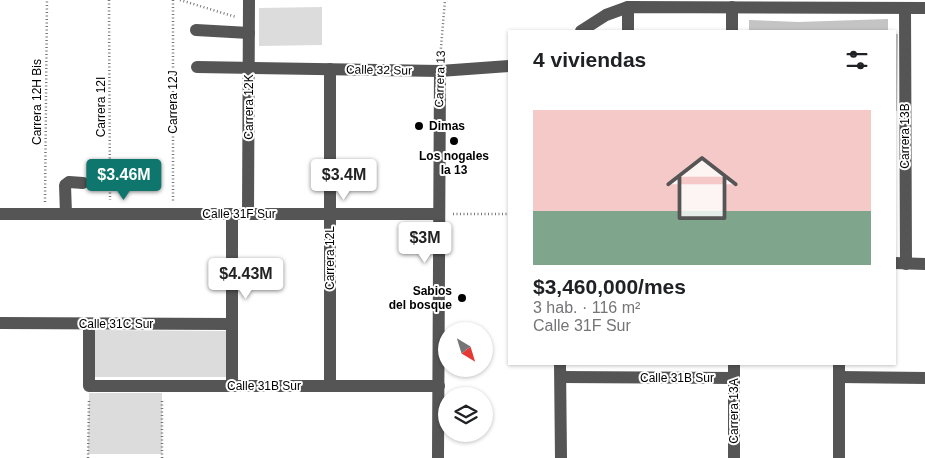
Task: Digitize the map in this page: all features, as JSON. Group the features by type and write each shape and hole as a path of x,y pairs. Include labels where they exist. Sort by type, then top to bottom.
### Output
{"street":[{"name":"Carrera 12K","path":"248,214 249,0"},
{"path":"628,7 628,30"},
{"path":"584,30 606,15 628,7 925,8"},
{"path":"732,7 732,30"},
{"name":"Carrera 13B","path":"900,264 905,8"},
{"path":"196,30 249,27"},
{"name":"Calle 32 Sur","path":"197,67 440,71 508,66"},
{"name":"Carrera 12L","path":"330,69 330,386"},
{"name":"Carrera 13","path":"438,458 440,71"},
{"path":"66,214 65,185 69,182 83,183"},
{"name":"Calle 31F Sur","path":"0,214 439,214"},
{"path":"232,214 232,386"},
{"path":"900,264 925,264"},
{"name":"Calle 31C Sur","path":"0,323 232,324"},
{"path":"89,324 89,386"},
{"path":"560,365 561,458"},
{"name":"Carrera 13A","path":"734,365 734,458"},
{"path":"839,365 839,458"},
{"path":"839,377 925,378"},
{"name":"Calle 31B Sur","path":"560,378 734,378"},
{"name":"Calle 31B Sur","path":"89,386 439,386"}],"path":[{"name":"Carrera 12H Bis","path":"45,203 47,0"},
{"name":"Carrera 12I","path":"109,0 110,214"},
{"name":"Carrera 12J","path":"173,0 173,204"},
{"path":"180,0 249,27"},
{"name":"Carrera 13","path":"440,71 445,0"},
{"path":"439,214 508,214"},
{"path":"88,458 89,386"},
{"path":"162,386 162,458"}],"shaded area":[{"path":"322,7 322,45 259,46 259,8"},
{"path":"95,330 226,331 226,377 94,377"},
{"path":"89,393 162,393 162,454 88,454"}],"building":[{"path":"888,19 888,30 749,30 749,20 798,22"},
{"path":"896,34 898,34 897,111"}],"place":[{"name":"Dimas","path":"419,126"},
{"name":"Los nogales la 13","path":"454,141"},
{"name":"Sabios del bosque","path":"462,298"}]}
